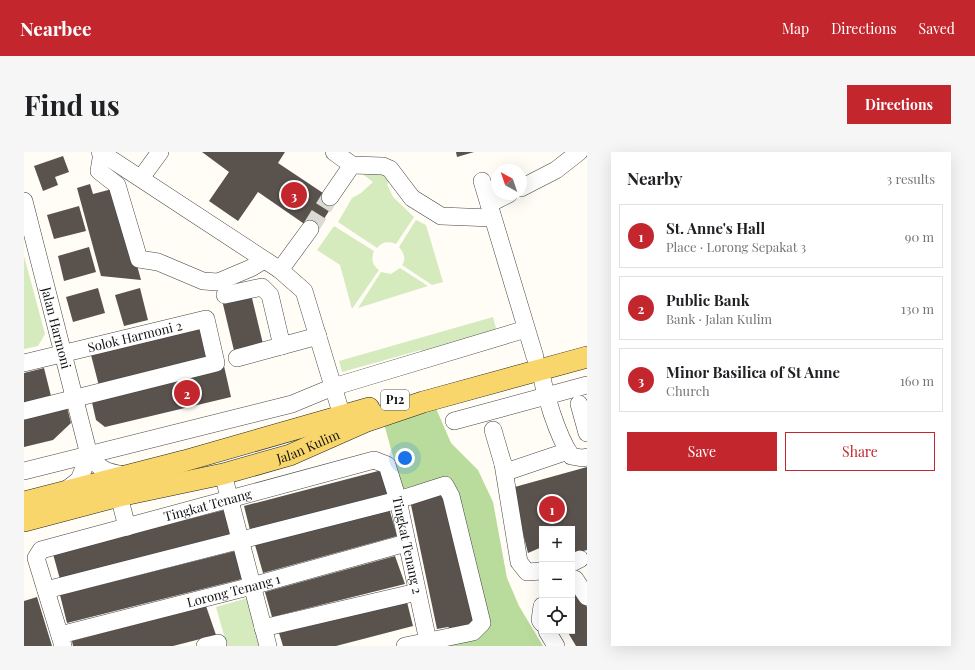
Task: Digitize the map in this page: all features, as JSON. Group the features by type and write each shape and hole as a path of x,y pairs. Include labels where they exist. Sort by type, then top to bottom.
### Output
{"main road":[{"name":"Jalan Kulim","path":"24,521 119,496 223,474 290,455 367,421 538,364 587,342"},
{"name":"Jalan Kulim","path":"24,502 124,475 184,461 342,416 538,364 587,357"},
{"path":"184,461 216,460 220,463 223,474"}],"street":[{"path":"141,178 160,152"},
{"path":"334,152 352,165 383,166 390,169 412,198 441,216 491,211 502,200"},
{"path":"527,185 556,170 579,152"},
{"path":"264,260 251,268 218,282 203,281 158,262 139,259 117,185 99,171 101,153 280,270 304,291 342,416"},
{"path":"330,198 352,165"},
{"path":"482,181 547,396 571,456 582,458 587,457"},
{"name":"Jalan Harmoni","path":"24,201 89,455"},
{"path":"280,270 310,229"},
{"path":"225,295 262,287 270,295 282,346"},
{"name":"Solok Harmoni 2","path":"24,363 206,319 216,363 75,398"},
{"path":"24,471 292,404 333,387 526,329"},
{"path":"237,358 318,336"},
{"path":"454,421 587,384"},
{"path":"24,411 75,398"},
{"path":"579,404 587,433"},
{"path":"493,430 503,464 519,562 527,572 539,571"},
{"path":"503,464 509,471 568,451"},
{"path":"89,455 96,464 106,472 124,475"},
{"path":"66,490 78,480 89,455"},
{"name":"Tingkat Tenang","path":"46,590 36,558 41,550 374,460"},
{"name":"Tingkat Tenang 2","path":"374,460 387,465 398,500 406,544 428,643"},
{"path":"223,474 268,646"},
{"path":"62,640 46,590 240,539 398,500 445,486 451,496 482,623 473,632 428,643 404,646"},
{"path":"119,496 127,527"},
{"name":"Lorong Tenang 1","path":"62,640 406,544"},
{"path":"577,571 587,597"},
{"path":"263,628 417,592"},
{"path":"549,634 556,646"}],"green space":[{"path":"378,169 392,179 387,184 393,197 414,217 396,244 385,243 381,244 377,248 338,222 352,198 361,193 373,182 360,172"},
{"path":"416,220 426,225 443,282 432,285 402,265 404,258 399,247"},
{"path":"334,226 374,251 373,262 379,270 352,309 340,265 317,250"},
{"path":"24,256 45,334 38,346 24,349"},
{"path":"400,268 428,286 358,308 381,272 391,274"},
{"path":"493,317 497,332 422,353 421,350 342,372 339,361"},
{"path":"435,406 451,443 478,470 493,502 507,578 519,606 543,646 435,646 474,636 445,477 402,489 383,420"},
{"path":"248,598 262,646 227,646 216,607"}],"building":[{"path":"202,152 285,152 278,163 335,201 316,232 258,192 238,221 209,201 229,172"},
{"path":"456,152 474,152 457,157"},
{"path":"63,156 69,172 55,177 58,185 43,191 34,166"},
{"path":"90,184 93,194 116,188 141,280 101,276 77,188"},
{"path":"79,206 86,231 54,239 47,215"},
{"path":"89,247 96,272 64,281 58,256"},
{"path":"98,288 105,313 73,322 66,297"},
{"path":"140,288 148,320 124,326 115,295"},
{"path":"251,294 264,348 235,355 222,300"},
{"path":"201,328 208,359 99,386 91,355"},
{"path":"224,366 231,397 105,427 96,420 91,398"},
{"path":"44,368 52,400 24,407 24,373"},
{"path":"67,407 71,423 53,440 24,447 24,418"},
{"path":"587,467 587,550 575,553 575,526 539,526 539,548 528,553 511,488"},
{"path":"382,470 389,497 251,534 244,506"},
{"path":"444,492 477,627 455,632 448,627 437,629 411,505"},
{"path":"389,508 397,536 263,573 255,545"},
{"path":"228,509 235,538 61,583 53,554"},
{"path":"235,551 242,579 67,623 60,595"},
{"path":"395,556 405,584 272,617 265,592"},
{"path":"578,594 587,607 587,646 576,646 569,634 575,634 575,596"},
{"path":"37,597 52,646 24,646 24,601"},
{"path":"407,602 413,626 336,646 283,646 279,633"},
{"path":"206,606 216,635 173,646 73,646 72,641"}],"tunnel":[{"path":"310,229 330,197"}],"place":[{"name":"Minor Basilica of St Anne","path":"294,195"},
{"name":"Public Bank","path":"187,393"},
{"name":"St. Anne's Hall","path":"552,509"}]}
